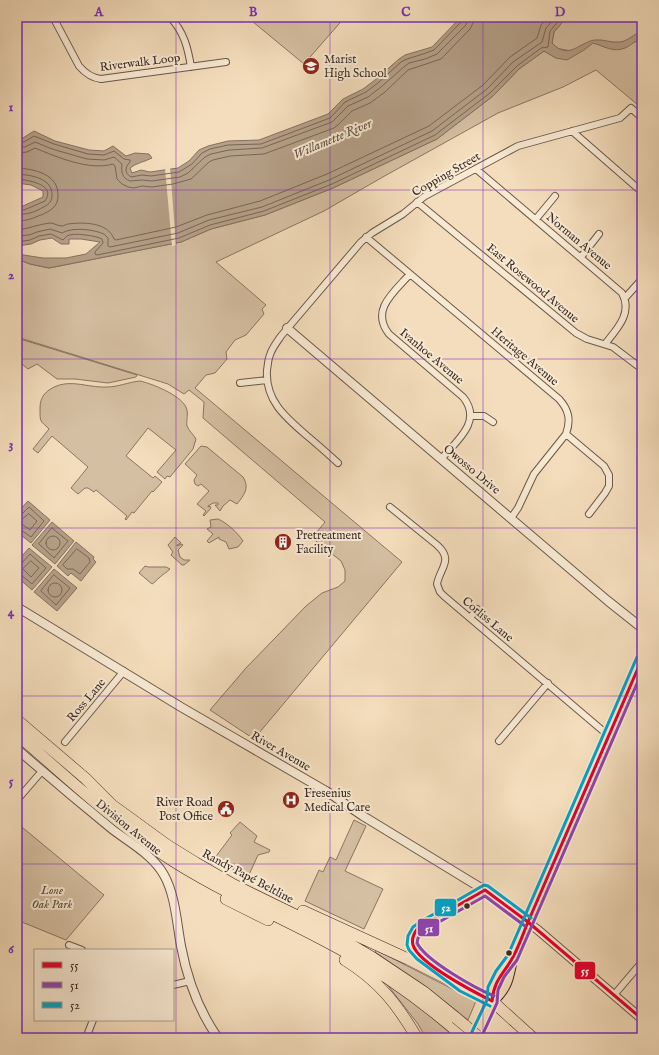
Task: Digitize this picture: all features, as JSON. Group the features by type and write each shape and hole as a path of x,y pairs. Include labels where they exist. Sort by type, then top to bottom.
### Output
{"highway":[{"name":"Randy Papé Beltline","path":"17,720 85,778 112,805 165,849"},
{"name":"Randy Papé Beltline","path":"17,734 106,812 165,849 196,863 234,885 326,930 373,958 424,992 454,1022 465,1038"},
{"path":"165,849 408,960 492,1001 534,1038"},
{"path":"165,849 217,894 356,967 380,986 390,997 417,1038"},
{"name":"Randy Papé Beltline","path":"454,1022 480,1038"}],"main road":[{"path":"475,1038 492,1001 501,994 509,977 512,958 642,662"}],"street":[{"name":"Riverwalk Loop","path":"53,17 79,66 93,77 102,79 226,62"},
{"name":"Riverwalk Loop","path":"170,17 180,29 185,39 191,67"},
{"name":"Copping Street","path":"267,380 270,354 287,328 366,237 403,214 417,202 518,146 620,118 632,108 642,118"},
{"path":"572,131 642,192"},
{"name":"Norman Avenue","path":"476,169 619,288 625,298"},
{"path":"536,219 555,196"},
{"name":"East Rosewood Avenue","path":"417,202 576,333 587,339 613,347 642,369"},
{"path":"580,257 600,234"},
{"name":"Heritage Avenue","path":"366,237 560,399 568,413 568,427 566,434"},
{"name":"Ivanhoe Avenue","path":"410,274 384,306 382,315 384,327 389,334 463,397 469,406 471,416"},
{"path":"605,344 618,328 625,316 625,298 642,279"},
{"name":"Owosso Drive","path":"287,328 642,628"},
{"path":"240,383 267,380 270,395 284,416 338,463"},
{"path":"442,459 467,428 471,416 484,416 493,422"},
{"path":"511,518 518,508 534,474 566,434 604,466 609,475 609,486 606,493 589,514"},
{"name":"Corliss Lane","path":"390,507 442,549 445,562 437,581 437,588 444,596 609,736"},
{"name":"River Avenue","path":"17,607 181,707 326,791 363,816 481,888 528,922 642,1019"},
{"path":"470,618 477,608"},
{"name":"Ross Lane","path":"64,742 124,671"},
{"path":"499,741 548,683"},
{"name":"Division Avenue","path":"17,749 113,829 148,855 162,871 171,892 190,981 205,1015 218,1038"},
{"path":"17,800 42,771"},
{"path":"69,945 79,949"},
{"path":"614,995 642,962"},
{"path":"174,985 190,981"},
{"path":"86,1038 94,1021"}],"green space":[{"path":"247,17 345,17 304,64"},
{"path":"567,17 642,17 642,101 638,105 596,70 563,87 498,113 324,211 216,262 266,305 262,309 264,314 246,335 235,340 226,352 227,359 215,373 206,375 195,388 402,562 254,739 210,710 246,668 306,606 322,593 338,587 345,581 345,570 341,561 312,538 325,522 203,418 204,402 189,390 184,394 168,384 17,337 17,259 30,264 49,268 181,242 211,229 265,215 333,188 437,139 493,96 519,69 544,51 556,58 571,51 556,48 552,43 554,32"},
{"path":"17,338 137,375 136,377 108,383 75,379 57,379 37,364 28,369 17,360"},
{"path":"140,381 172,394 183,403 187,410 187,426 196,439 193,449 170,477 167,476 165,479 157,472 176,450 148,428 126,456 153,478 155,476 162,482 126,520 125,519 127,516 96,490 94,492 88,488 85,488 78,494 71,488 88,467 52,436 38,453 33,449 49,429 41,421 40,403 42,398 49,390 63,384 107,387"},
{"path":"201,446 207,447 243,477 246,485 244,494 237,504 230,500 220,511 215,505 218,505 218,503 213,503 208,506 211,508 204,516 203,515 206,511 197,504 209,491 201,484 198,486 195,484 194,480 197,475 185,464"},
{"path":"218,519 229,526 241,538 243,541 238,547 229,549 226,542 219,539 219,537 209,543 207,541 213,534 207,529 211,527 210,520"},
{"path":"175,537 181,543 177,546 183,545 178,550 180,557 184,560 190,560 184,565 182,565 171,555 173,552 168,545"},
{"path":"145,566 166,567 170,569 152,584 139,573"},
{"path":"354,820 366,826 345,871 383,889 364,929 305,901 319,870 323,872 330,857 336,860"},
{"path":"240,822 257,836 254,842 270,850 269,852 258,855 248,877 214,859 232,835 230,833"},
{"name":"Lone Oak Park","path":"17,823 104,895 66,940 17,920"},
{"path":"376,950 476,1001 468,1020 424,985 375,952"},
{"path":"386,983 401,992 456,1038 426,1038 418,1024"}],"water":[{"name":"Willamette River","path":"461,17 567,17 554,32 552,43 558,48 564,50 574,49 589,41 595,40 617,42 623,41 642,31 642,40 625,48 616,50 593,43 567,60 556,58 544,51 519,69 493,96 437,139 333,188 265,215 211,229 181,242 49,268 30,264 17,259 17,254 43,258 66,258 86,254 100,242 69,239 69,244 61,244 52,238 17,246 17,205 23,206 43,197 43,191 31,185 17,183 17,138 23,138 34,131 55,141 89,150 104,151 113,146 126,156 135,153 149,154 152,158 130,168 132,173 141,170 150,172 178,168 189,161 199,150 208,146 228,141 259,140 328,114 343,99 363,89 405,55 432,47"},
{"path":"28,501 50,520 31,543 17,532 17,513"},
{"path":"52,522 74,541 55,564 32,545"},
{"path":"76,542 94,557 93,559 96,562 81,581 71,573 68,576 57,566"},
{"path":"29,548 52,567 32,590 17,577 17,562"},
{"path":"54,569 77,588 57,611 34,592"}],"pier":[{"path":"170,167 176,245 172,246 165,168"}],"transit line":[{"name":"52","path":"470,1036 487,1000 488,987 496,971 508,955 637,657"},
{"name":"55","path":"528,922 642,659"},
{"name":"51","path":"481,1038 497,1003 498,990 504,977 517,960 642,672"},
{"name":"52","path":"490,1006 460,991 417,959 409,950 407,945 408,936 413,927 420,922 484,885 488,886 531,918"},
{"name":"55","path":"485,890 528,922 510,963 497,982 492,1001 460,984 435,968 417,952 412,942 413,936 418,928 485,890"},
{"name":"51","path":"494,996 475,987 440,966 422,950 417,943 418,938 425,930 485,896 525,926"},
{"name":"55","path":"528,922 642,1019"}],"place":[{"name":"Marist High School","path":"311,66"},
{"name":"Pretreatment Facility","path":"283,542"},
{"name":"Fresenius Medical Care","path":"291,800"},
{"name":"River Road Post Office","path":"226,809"}]}
